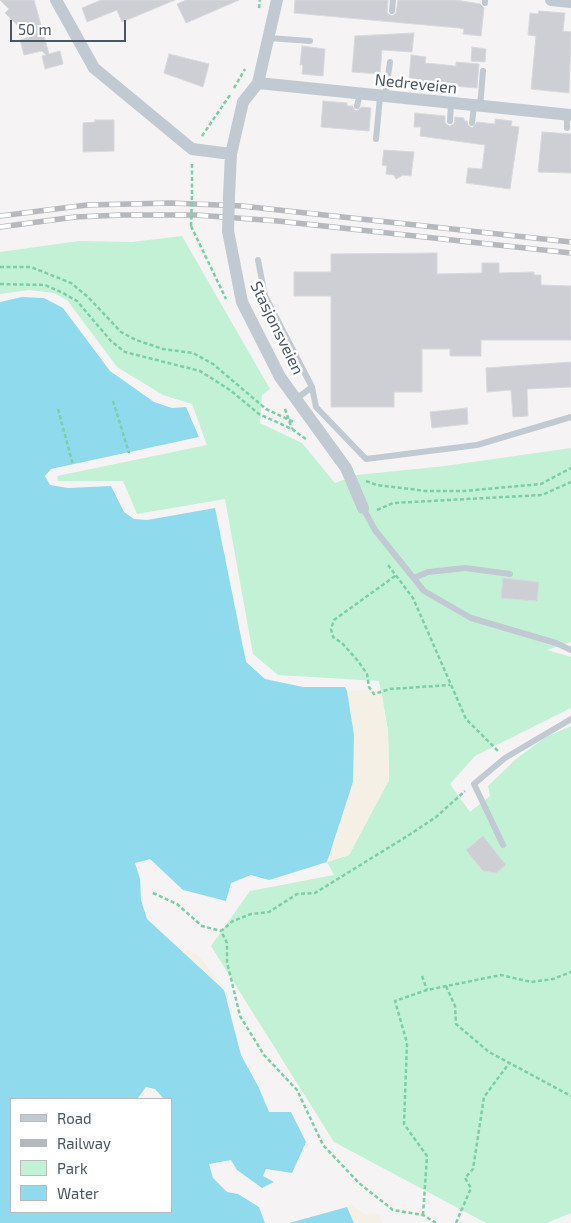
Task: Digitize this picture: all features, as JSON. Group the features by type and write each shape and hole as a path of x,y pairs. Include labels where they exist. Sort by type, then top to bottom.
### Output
{"street":[{"path":"56,0 94,68 192,149 231,154"},
{"name":"Stasjonsveien","path":"277,0 258,83 242,102 231,154 228,231 242,302 280,377 348,473 365,512"},
{"path":"550,0 571,2"},
{"name":"Nedreveien","path":"258,83 359,100 382,97 447,100 477,107 568,119"}],"lane":[{"path":"392,11 393,0"},
{"path":"269,38 310,41"},
{"path":"376,139 382,97 390,62"},
{"path":"472,122 477,107 483,71"},
{"path":"447,100 450,121"},
{"path":"258,260 266,296 312,387 316,407 366,458 477,445 571,417"},
{"path":"296,399 312,387"},
{"path":"365,512 375,530 424,591 471,618 556,643 571,650"},
{"path":"414,578 428,572 465,568 510,574"},
{"path":"503,845 474,784 505,758 571,719"}],"path":[{"path":"259,14 260,0"},
{"path":"190,226 192,149 244,75 246,66"},
{"path":"0,267 31,267 71,283 121,332 154,346 193,353 206,360 266,409 288,418"},
{"path":"0,284 45,285 63,292 77,301 111,341 125,352 200,372 230,390 259,414 292,429 312,444"},
{"path":"113,401 129,452"},
{"path":"282,403 292,429"},
{"path":"58,409 73,464"},
{"path":"348,473 377,485 447,492 541,484 571,468"},
{"path":"365,512 393,503 542,495 571,482"},
{"path":"397,571 384,560 413,598 466,719 505,758"},
{"path":"395,576 334,620 331,629 333,637 342,643 358,661 367,674 369,687 374,694 390,689 450,685"},
{"path":"221,931 233,921 251,914 268,912 297,894 314,893 436,817 474,784"},
{"path":"154,893 177,904 202,926 221,931 227,943 227,962 240,1016 264,1056 297,1090 323,1146 359,1183 393,1210 423,1215 436,1223"},
{"path":"423,1215 428,1156 404,1124 407,1043 395,1001 427,990 502,975 531,982 553,979 571,972"},
{"path":"422,976 427,990"},
{"path":"446,986 455,1006 456,1024 489,1052 571,1096"},
{"path":"456,1223 471,1188 465,1178 473,1169 484,1097 510,1062"}],"green space":[{"path":"182,236 270,389 262,395 260,423 302,443 335,483 357,475 445,466 571,448 571,642 547,650 571,657 571,708 475,756 450,784 470,812 490,796 488,786 516,759 546,737 571,726 571,1213 547,1223 486,1223 334,1142 211,946 250,891 334,875 327,862 349,855 389,780 388,731 379,681 278,675 253,654 225,499 137,514 123,481 58,481 57,476 207,445 192,404 163,395 117,367 67,300 54,293 29,290 0,294 0,252 79,241 132,242"}],"sand":[{"path":"381,689 388,731 389,780 349,855 327,862 336,840 354,735 347,691"},
{"path":"186,950 198,955 226,990 185,954"},
{"path":"350,1204 366,1215 380,1214 382,1223 354,1223 347,1207"}],"water":[{"path":"22,297 44,298 63,308 110,371 154,402 172,408 186,407 199,437 51,469 45,476 50,485 68,488 111,486 124,512 134,519 147,520 215,508 246,662 265,679 303,687 345,687 354,735 353,782 327,862 269,880 251,875 231,883 226,901 183,890 150,859 135,863 140,879 141,900 147,919 224,990 241,1055 259,1088 269,1112 291,1112 306,1142 292,1173 266,1169 263,1176 274,1182 262,1188 237,1170 231,1160 209,1164 213,1178 227,1192 238,1194 259,1207 265,1223 0,1223 0,302"},
{"path":"347,1207 354,1223 289,1223"}],"building":[{"path":"0,0 34,0 49,54 60,51 63,64 45,69 42,56 46,55 42,51 24,55 20,40 29,37 5,13 9,9"},
{"path":"101,0 175,0 122,22 117,10 87,22 82,8"},
{"path":"186,0 239,0 186,23 177,4"},
{"path":"295,0 388,0 387,13 392,16 396,13 398,0 456,0 480,4 484,8 481,36 463,34 464,29 459,28 294,13"},
{"path":"539,11 565,13 563,31 571,32 569,93 531,89 536,36 528,35 530,13 538,14"},
{"path":"414,33 412,52 382,50 380,74 352,72 355,36"},
{"path":"302,46 325,49 323,76 302,74 303,65 300,65"},
{"path":"472,47 486,49 485,62 471,61"},
{"path":"169,54 209,64 203,87 164,73"},
{"path":"411,55 426,57 425,63 456,66 456,62 479,64 477,88 418,83 415,85 409,80"},
{"path":"323,101 347,103 347,106 352,106 356,111 362,107 371,108 369,131 321,127"},
{"path":"415,113 445,116 445,123 449,126 454,124 455,117 464,118 464,121 467,121 468,125 472,128 477,122 495,124 495,119 512,121 511,126 519,127 510,189 466,183 468,168 482,169 485,145 420,136 421,127 414,127"},
{"path":"95,120 114,120 114,151 83,152 83,123 95,122"},
{"path":"542,132 571,134 571,173 538,172"},
{"path":"384,150 414,152 411,176 403,175 396,179 394,175 386,174 387,166 382,165"},
{"path":"437,253 437,274 482,273 482,263 499,263 499,273 534,272 534,275 541,275 541,285 571,286 571,340 481,340 481,356 450,356 450,349 422,349 422,392 394,392 394,407 331,407 331,296 294,296 294,272 331,272 331,254"},
{"path":"571,362 571,387 527,389 528,416 513,417 511,390 487,392 486,368"},
{"path":"467,408 468,424 432,428 430,412"},
{"path":"503,578 539,582 537,601 501,598"},
{"path":"483,836 506,865 496,873 483,871 466,850"}],"railway":[{"path":"0,216 87,205 171,203 242,206 571,242"},
{"path":"0,227 75,217 196,215 278,221 571,253"}]}
